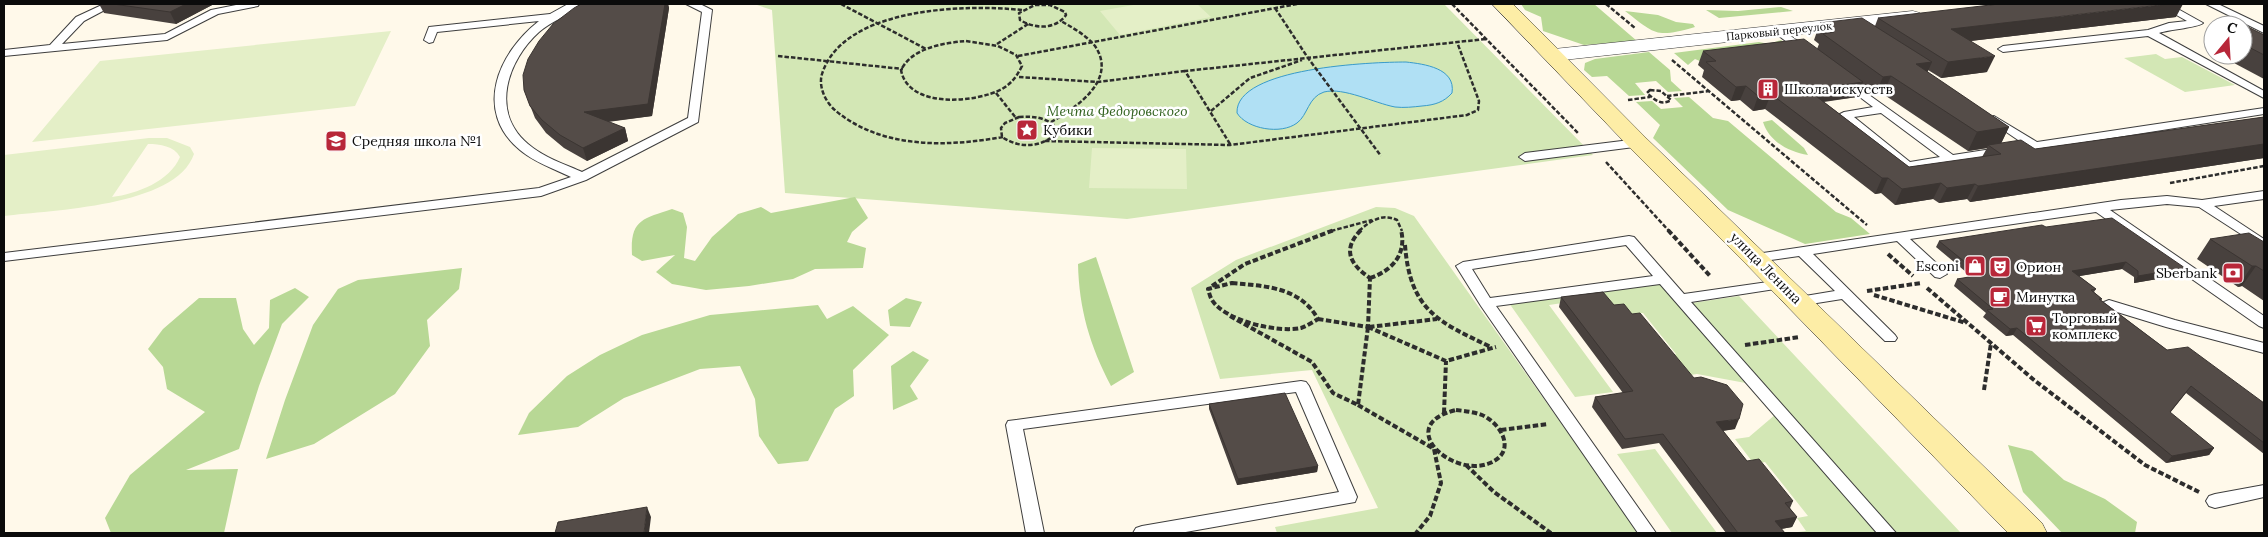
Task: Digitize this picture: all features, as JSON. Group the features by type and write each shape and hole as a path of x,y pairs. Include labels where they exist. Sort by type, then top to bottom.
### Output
{"street":[{"name":"улица Ленина","path":"1502,4 1554,55 1638,143 1756,258 2030,533"},
{"name":"Парковый переулок","path":"1554,55 1779,31 1857,29 1928,15"}],"lane":[{"path":"53,48 80,19 111,4"},
{"path":"4,52 167,37 215,12 254,4"},
{"path":"575,4 554,16 532,33 515,54 503,76 500,90 500,112 507,128 524,146 550,163 582,177"},
{"path":"4,257 541,192 582,177 694,120 707,10 691,4"},
{"path":"2003,49 2150,32 2169,26 2198,23 2162,4"},
{"path":"2211,4 2264,30"},
{"path":"429,40 433,29 554,16"},
{"path":"1779,31 1817,59"},
{"path":"2150,32 2264,95"},
{"path":"1832,70 1950,159"},
{"path":"1884,109 1844,115 1907,166 2264,111"},
{"path":"1987,114 2035,146"},
{"path":"1525,157 1638,143"},
{"path":"1756,258 2099,208 2167,200 2202,204 2264,195"},
{"path":"2202,204 2264,245"},
{"path":"2099,208 2264,323"},
{"path":"1900,237 1940,274"},
{"path":"1647,533 1486,303 1463,266 1629,240 1887,533"},
{"path":"1802,251 1890,338"},
{"path":"1486,303 1663,279"},
{"path":"1681,299 1790,293 1846,294"},
{"path":"2109,305 2171,324 2264,348"},
{"path":"1035,533 1014,425 1301,386 1349,497 1142,533"},
{"path":"2215,500 2264,491"}],"path":[{"path":"841,4 926,49"},
{"path":"1018,56 1297,4"},
{"path":"1003,137 969,142 924,142 895,138 865,129 837,114 823,94 822,74 828,61 848,40 879,24 919,12 957,7 995,7 1022,10 1034,5 1056,6 1065,12 1066,15 1061,22"},
{"path":"1276,8 1308,58 1381,156"},
{"path":"1022,10 1018,16 1020,20 1028,24 1046,26 1061,22 1075,28 1092,42 1102,64 1098,82 1091,94 1081,104 1051,122"},
{"path":"997,45 1028,24"},
{"path":"1019,77 1098,82 1486,38"},
{"path":"966,41 997,45 1012,51 1018,56 1023,68 1019,77 1010,86 996,93 959,100 939,99 910,88 903,80 902,69 906,62 926,49 948,42 966,41"},
{"path":"1045,141 1054,136 1056,131 1051,122 1037,117 1016,118 1001,128 1000,132 1007,141 1023,146 1045,141 1230,145 1467,115 1478,110 1479,101 1457,42"},
{"path":"778,56 902,69"},
{"path":"1211,111 1237,87 1250,78 1308,58"},
{"path":"1185,71 1230,145"},
{"path":"1650,90 1660,91 1667,96 1671,100 1666,103 1657,102 1648,93 1650,90"},
{"path":"1667,96 1709,91"},
{"path":"996,93 1016,118"},
{"path":"1628,100 1650,97"},
{"path":"1387,216 1367,223 1356,232 1351,247 1352,261 1358,272 1370,278 1383,275 1393,266 1401,252 1404,237"},
{"path":"1208,289 1245,264 1342,227 1387,216 1398,220 1404,237 1406,262 1414,288 1437,318 1491,348 1446,361 1368,327 1318,319 1309,325 1298,328 1266,327 1223,313"},
{"path":"1358,405 1368,327 1370,278"},
{"path":"1208,289 1232,283 1269,287 1297,297 1315,311 1318,319"},
{"path":"1921,283 1862,292 1969,324"},
{"path":"1208,289 1208,296 1212,303 1223,313 1312,362 1333,393 1434,448 1441,483 1430,516 1416,533"},
{"path":"1368,327 1437,318"},
{"path":"1724,348 1803,336"},
{"path":"1984,390 1991,343"},
{"path":"1444,413 1446,361"},
{"path":"1465,465 1491,463 1500,457 1505,449 1506,440 1501,430 1482,415 1469,411 1456,410 1435,417 1427,431 1429,440 1434,448 1442,456 1465,465 1494,492 1551,533"},
{"path":"1501,430 1569,421"}],"green space":[{"name":"Мечта Федоровского","path":"754,4 1444,4 1593,155 1127,219 785,193 772,10"},
{"path":"1139,4 1197,4 1211,17 1120,35 1100,11"},
{"path":"1521,4 1594,4 1637,41 1584,45 1543,31 1541,17 1525,10"},
{"path":"1781,7 1793,11 1719,18 1706,10 1738,11"},
{"path":"1625,11 1658,15 1676,22 1693,24 1695,27 1672,33 1657,32 1650,30"},
{"path":"391,31 355,106 32,142 100,61"},
{"path":"1781,40 1797,53 1707,64 1695,59 1688,65 1674,53 1759,42 1769,44"},
{"path":"1649,52 1670,70 1671,81 1682,91 1668,92 1656,81 1635,83 1645,95 1629,96 1607,76 1592,77 1584,70 1585,63 1595,59"},
{"path":"2156,54 2165,59 2182,57 2235,85 2185,92 2124,58"},
{"path":"1689,97 1713,118 1728,121 1836,212 1851,218 1870,234 1805,244 1728,210 1653,138 1660,125 1636,102 1652,101 1661,109 1683,107 1674,98"},
{"path":"1772,120 1804,148 1808,155 1793,151 1775,140 1763,122"},
{"path":"149,138 167,138 190,147 194,154 183,172 163,185 138,195 110,203 80,208 4,216 4,155","holes":["148,144 166,146 174,150 180,157 169,173 152,185 132,193 112,197"]},
{"path":"1092,148 1186,149 1187,189 1089,188"},
{"path":"855,197 868,218 852,232 847,242 866,248 863,268 815,269 793,279 706,290 672,284 656,272 675,255 642,261 632,255 633,234 640,223 653,215 672,209 683,213 687,227 684,258 695,261 712,237 738,214 761,207 771,213"},
{"path":"1376,207 1395,208 1414,216 1639,533 1277,533 1275,527 1378,508 1312,370 1220,379 1191,288 1236,260"},
{"path":"1096,257 1134,372 1111,386 1097,356 1087,327 1079,281 1078,264"},
{"path":"462,268 459,289 427,320 430,346 395,394 314,444 266,459 285,400 313,325 338,289 358,280"},
{"path":"1662,281 1751,384 1697,374 1684,376 1668,356 1676,354 1643,313 1632,314 1625,306 1612,308 1603,297 1549,305 1613,392 1575,397 1509,303"},
{"path":"295,288 309,297 282,324 259,386 239,449 186,470 238,469 224,533 111,533 105,518 130,475 205,412 167,389 163,367 148,349 163,329 199,298 236,298 243,329 254,345 269,328 270,300"},
{"path":"1739,296 1961,533 1895,533 1692,303"},
{"path":"906,298 922,302 910,327 890,326 888,310"},
{"path":"818,305 827,319 853,306 889,335 853,370 854,396 835,409 808,461 778,464 759,436 755,399 740,366 700,369 624,398 578,427 518,435 529,413 567,376 600,355 642,335 710,315"},
{"path":"913,351 929,360 910,386 918,399 893,410 891,366"},
{"path":"1776,414 1879,533 1790,533 1806,531 1797,518 1808,516 1765,462 1754,464 1735,439 1749,437"},
{"path":"2008,445 2032,451 2064,480 2105,499 2137,522 2135,533 2062,533 2023,492"},
{"path":"1655,449 1717,533 1672,533 1617,454"}],"water":[{"path":"1406,62 1430,66 1444,73 1452,85 1452,93 1446,99 1427,106 1395,107 1341,92 1324,92 1311,102 1301,120 1290,127 1282,129 1256,126 1242,119 1237,113 1242,98 1258,86 1281,77 1309,70 1338,66"}],"building":[{"path":"113,4 186,4 170,12"},
{"path":"581,4 665,4 648,104 584,112 625,128 583,148 560,135 542,120 530,106 524,90 523,75 528,59 539,41 553,24"},
{"path":"1999,4 2169,4 1951,29 1995,56 1948,62 1878,18"},
{"path":"1862,18 1932,62 1916,64 2009,127 1977,132 1891,76 1883,77 1823,34 1834,32 1820,23"},
{"path":"2253,30 2264,35 2264,55 2253,49"},
{"path":"1804,39 1863,82 1808,90 1909,167 2001,154 1988,145 2021,140 2035,149 2264,117 2264,144 1978,186 1975,184 1947,188 1941,183 1902,189 1888,178 1882,178 1771,94 1758,96 1746,86 1736,87 1706,62 1716,61 1703,51"},
{"path":"2112,218 2185,268 2138,276 2138,271 2126,262 2072,271 2096,289 2091,290 2102,299 2099,299 2167,350 2188,347 2264,403 2264,443 2191,386 2170,412 2214,448 2172,456 2017,328 2010,329 1987,310 1993,309 1957,279 1981,275 1939,241 2042,225 2046,227"},
{"path":"2249,233 2264,242 2264,271 2256,266 2252,266 2210,239"},
{"path":"1603,292 1614,305 1624,304 1632,314 1640,313 1694,378 1701,377 1727,385 1743,404 1739,419 1716,422 1747,461 1759,459 1793,501 1785,503 1797,517 1775,521 1785,533 1738,533 1663,434 1625,439 1595,397 1633,391 1561,297"},
{"path":"1285,393 1318,466 1238,479 1209,404"},
{"path":"647,507 644,533 555,533 558,522"}],"place":[{"name":"Школа искусств","path":"1768,89"},
{"name":"Кубики","path":"1027,130"},
{"name":"Средняя школа №1","path":"336,141"},
{"name":"Esconi","path":"1975,266"},
{"name":"Орион","path":"2000,267"},
{"name":"Sberbank","path":"2233,273"},
{"name":"Минутка","path":"2000,297"},
{"name":"Торговый комплекс","path":"2036,326"}]}
